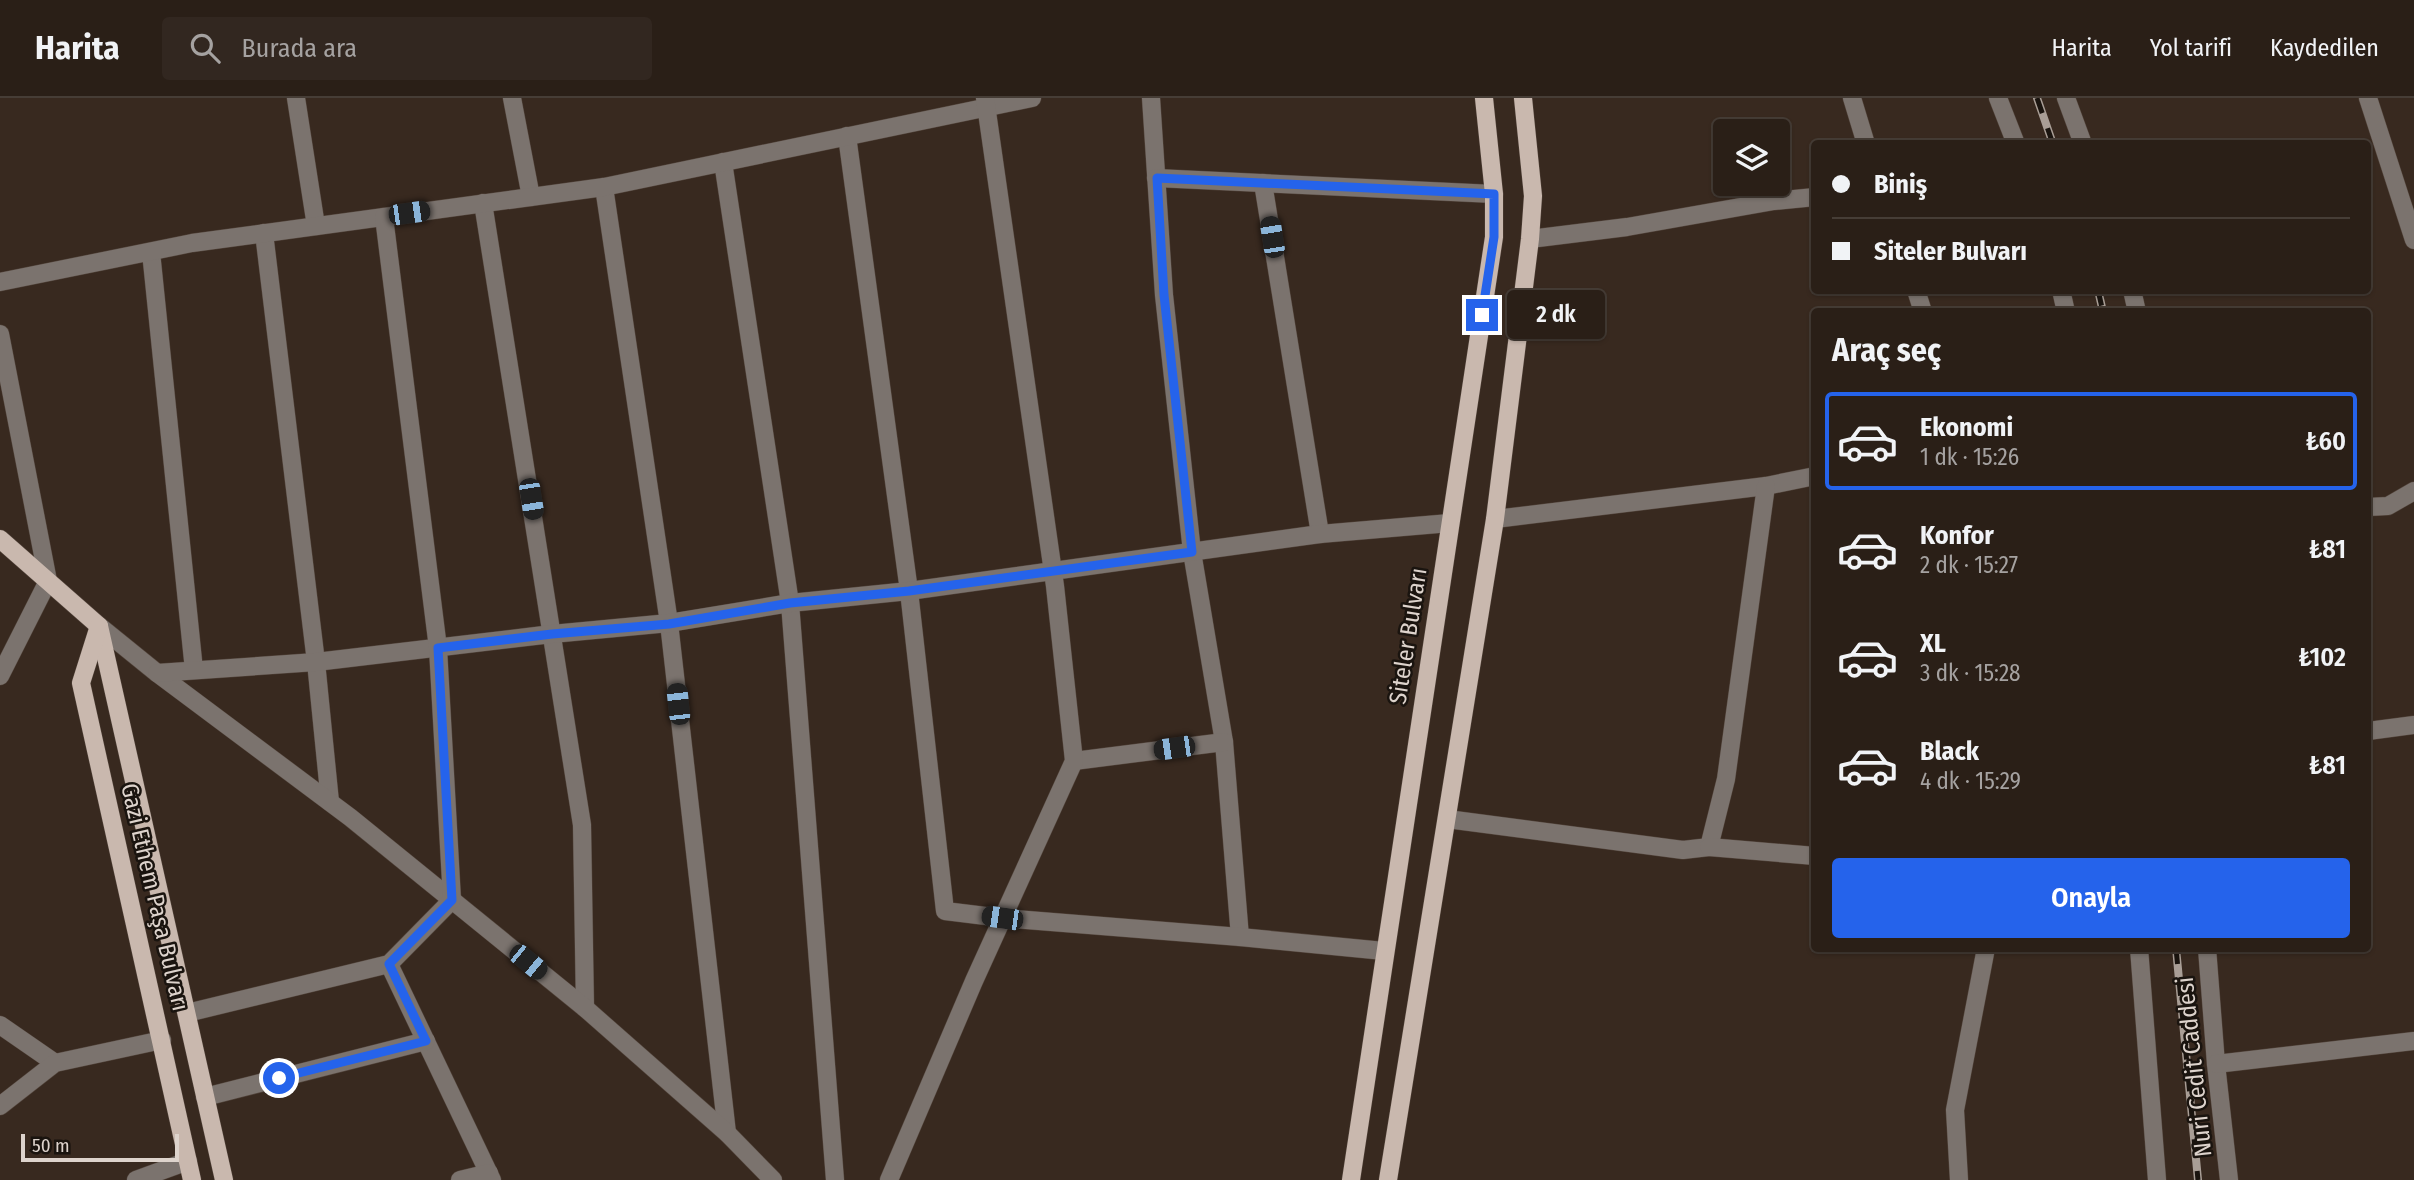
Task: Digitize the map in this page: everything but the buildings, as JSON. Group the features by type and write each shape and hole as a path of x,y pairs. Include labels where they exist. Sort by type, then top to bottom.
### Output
{"main road":[{"name":"Siteler Bulvarı","path":"1351,1180 1494,237 1494,194 1484,98"},
{"path":"1388,1180 1495,519 1530,239 1533,196 1523,98"},
{"path":"0,539 99,626"},
{"name":"Gazi Ethem Paşa Bulvarı","path":"99,626 224,1180"},
{"name":"Gazi Ethem Paşa Bulvarı","path":"99,626 81,683 192,1180"}],"street":[{"path":"296,98 316,226"},
{"path":"512,98 531,197"},
{"path":"0,282 151,251 264,233 604,187 847,136 987,102 1032,98"},
{"path":"1151,98 1164,295 1192,552 1224,742 1240,937"},
{"path":"1852,98 1865,140"},
{"path":"1998,98 2014,140"},
{"path":"2368,98 2414,240"},
{"path":"2070,99 2082,140"},
{"path":"889,1180 1002,918 1074,761 1053,571 987,102"},
{"path":"847,136 909,591 945,911 1384,951"},
{"path":"723,162 790,603 835,1180"},
{"path":"1157,178 1494,194"},
{"path":"1263,183 1320,534"},
{"path":"604,187 669,624 727,1133"},
{"path":"1530,239 1627,227 1774,201 1811,197"},
{"path":"483,203 582,825 585,1008"},
{"path":"187,1013 389,964 452,900 438,648 384,217"},
{"path":"264,233 316,662 330,802"},
{"path":"151,251 194,670"},
{"path":"0,334 48,581 0,676"},
{"path":"1495,519 1766,486 1811,478"},
{"path":"1709,847 1727,779 1766,486"},
{"path":"2371,507 2388,506 2414,491"},
{"path":"157,673 316,662 552,634 669,624 790,603 909,591 1320,534 1451,523"},
{"path":"99,626 157,673 330,802 585,1008 727,1133 773,1180"},
{"path":"2371,731 2414,725"},
{"path":"1074,761 1224,742"},
{"path":"1447,819 1683,850 1709,847 1811,856"},
{"path":"1959,1180 1955,1110 1985,952"},
{"name":"Nuri Cedit Caddesi","path":"2139,952 2157,1180"},
{"name":"Nuri Cedit Caddesi","path":"2207,952 2229,1180"},
{"path":"389,964 490,1176 460,1180"},
{"path":"0,1025 55,1063"},
{"path":"0,1106 55,1063 162,1040"},
{"path":"205,1097 426,1041"},
{"path":"2216,1064 2414,1041"},
{"path":"136,1180 188,1161"}],"railway":[{"path":"2037,98 2052,140"},
{"path":"2099,294 2102,308"},
{"path":"2176,952 2198,1180"}],"route":[{"path":"279,1078 426,1041 389,964 452,900 438,648 552,634 669,624 790,603 909,591 1192,552 1164,295 1157,178 1494,194 1494,237 1482,315"}]}
